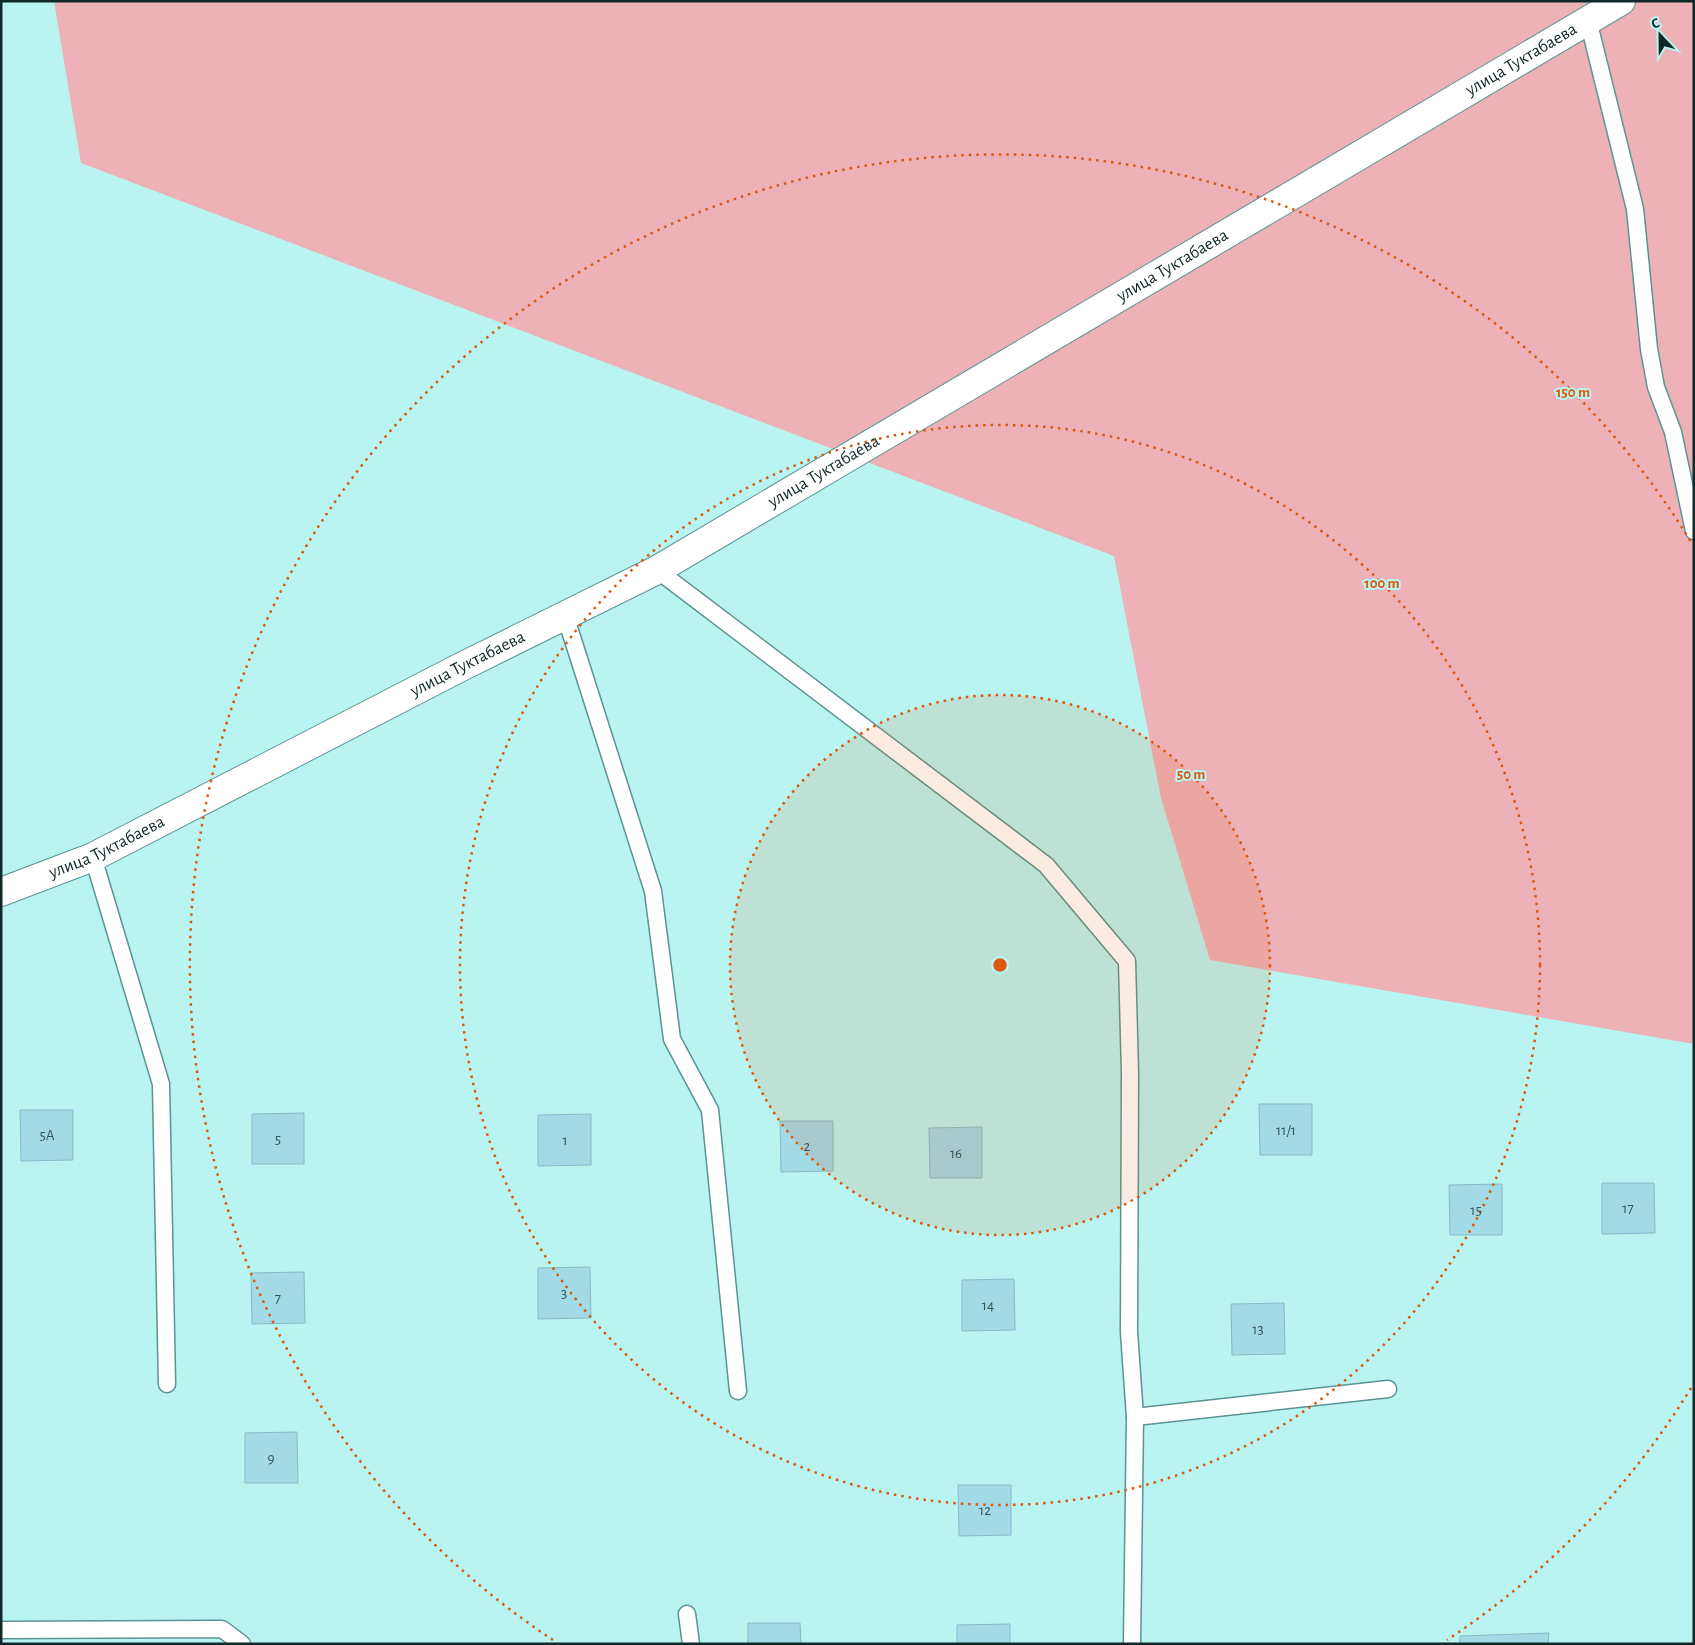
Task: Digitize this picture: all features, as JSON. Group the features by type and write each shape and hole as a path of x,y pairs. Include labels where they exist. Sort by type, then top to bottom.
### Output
{"street":[{"name":"улица Туктабаева","path":"1,892 93,857 565,615 657,570 1621,1"}],"lane":[{"path":"1588,20 1635,210 1649,349 1656,387 1673,432 1694,531"},
{"path":"657,570 1046,865 1127,961 1130,1073 1129,1332 1135,1417 1132,1644"},
{"path":"565,615 653,891 672,1039 710,1110 738,1391"},
{"path":"93,857 161,1084 167,1384"},
{"path":"1135,1417 1388,1389"},
{"path":"687,1614 691,1644"},
{"path":"1,1630 222,1629 242,1644"}],"shaded area":[{"path":"54,1 1694,1 1694,1044 1210,960 1161,798 1114,556 81,163"}],"building":[{"path":"1259,1104 1312,1104 1312,1155 1260,1155"},
{"path":"20,1110 73,1110 73,1160 21,1161"},
{"path":"304,1113 304,1164 252,1164 252,1114"},
{"path":"591,1114 591,1165 538,1166 538,1115"},
{"path":"780,1121 833,1121 833,1171 781,1172"},
{"path":"982,1127 982,1178 930,1178 929,1128"},
{"path":"1602,1183 1654,1183 1655,1233 1602,1234"},
{"path":"1502,1184 1502,1235 1450,1235 1449,1185"},
{"path":"590,1267 591,1318 538,1319 538,1268"},
{"path":"304,1272 305,1323 252,1324 251,1273"},
{"path":"1014,1279 1015,1330 962,1331 962,1280"},
{"path":"1284,1303 1285,1354 1232,1355 1231,1304"},
{"path":"297,1432 298,1483 245,1483 245,1433"},
{"path":"958,1485 1011,1485 1011,1535 959,1536"},
{"path":"748,1623 800,1623 801,1644 748,1644"},
{"path":"1010,1624 1010,1644 957,1644 957,1625"},
{"path":"1549,1633 1548,1644 1460,1644 1460,1636"}]}
